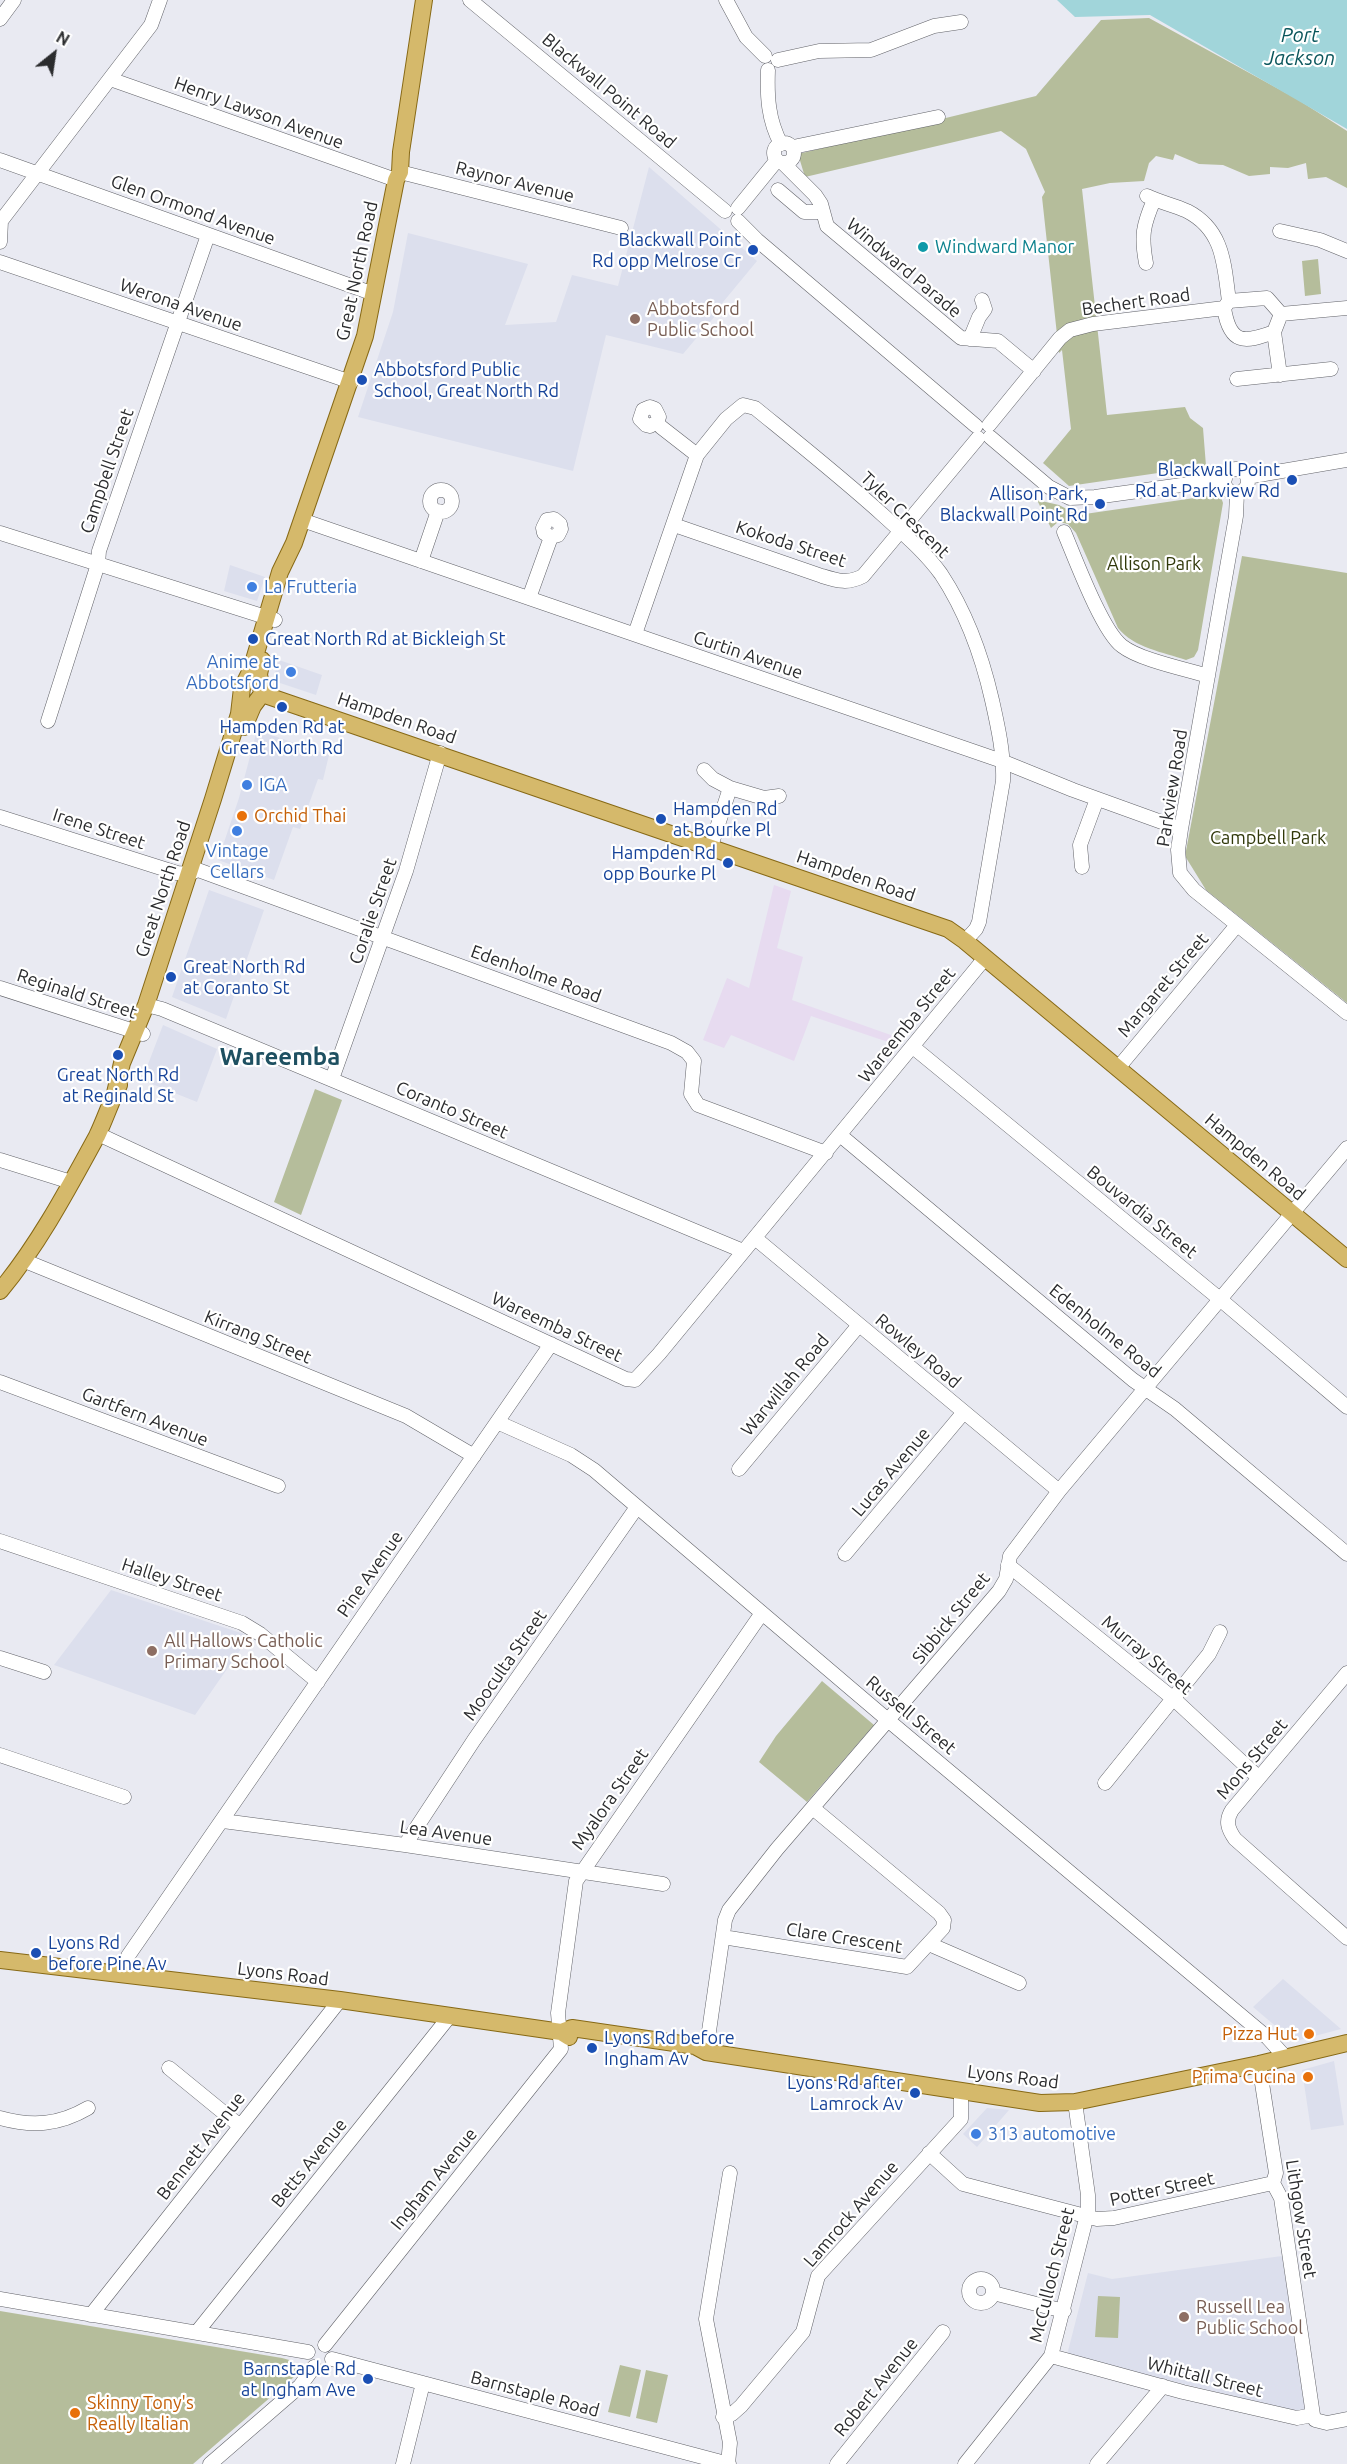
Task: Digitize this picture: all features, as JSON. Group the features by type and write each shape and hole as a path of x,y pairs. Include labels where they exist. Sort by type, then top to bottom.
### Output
{"main road":[{"name":"Great North Road","path":"0,1292 25,1261 98,1134 115,1093 122,1063 139,1033 150,1006 193,872 232,735 253,692 280,572 294,543 365,336 398,176 424,0"},
{"name":"Hampden Road","path":"253,692 440,753 948,929 985,957 1347,1259"},
{"name":"Lyons Road","path":"0,1960 340,2000 561,2032 570,2037 694,2056 706,2052 1040,2103 1075,2102 1259,2064 1347,2043"}],"street":[{"path":"0,19 14,0"},
{"path":"0,242 1,221 151,25 160,0"},
{"name":"Blackwall Point Road","path":"470,0 733,213 766,248 1048,487 1070,498 1095,497 1225,479"},
{"path":"726,0 746,37 770,62 767,98 770,116 787,146"},
{"path":"770,62 819,51 871,50 934,26 961,22"},
{"name":"Henry Lawson Avenue","path":"110,79 398,176"},
{"path":"733,213 780,162 774,151 787,146 938,117"},
{"name":"Glen Ormond Avenue","path":"0,160 374,294"},
{"name":"Windward Parade","path":"780,162 815,195 827,226 961,338 998,341 1035,371"},
{"name":"Raynor Avenue","path":"398,176 621,228"},
{"path":"778,190 804,212 822,212"},
{"path":"1146,263 1142,239 1150,198 1188,212 1210,229 1221,249 1226,322 1231,333 1240,340 1253,340 1274,332"},
{"path":"1280,231 1320,240 1347,251"},
{"name":"Campbell Street","path":"48,721 98,564 99,550 208,235"},
{"name":"Werona Avenue","path":"0,262 351,382"},
{"path":"1226,305 1267,298 1281,314"},
{"path":"970,339 985,309 982,300"},
{"name":"Bechert Road","path":"983,432 1060,338 1070,330 1093,324 1226,305"},
{"path":"1281,314 1347,308"},
{"path":"1280,375 1274,332 1281,314"},
{"path":"1237,379 1331,369"},
{"name":"Tyler Crescent","path":"635,634 697,454 733,413 743,405 755,408 901,531 935,567 961,609 983,664 999,729 1004,763 1003,781 979,922 965,941"},
{"path":"657,422 697,454"},
{"name":"Kokoda Street","path":"674,525 842,582 854,581 863,576 983,432"},
{"path":"1247,477 1347,460"},
{"path":"1235,469 1243,471 1247,477 1246,488 1237,493 1227,489 1225,479 1228,472 1235,469"},
{"name":"Parkview Road","path":"1237,493 1236,516 1181,829 1178,850 1180,873 1194,890 1347,1013"},
{"path":"421,561 438,511"},
{"name":"Curtin Avenue","path":"302,520 1004,763 1181,829"},
{"path":"0,532 270,619"},
{"path":"1064,532 1108,631 1121,646 1135,653 1209,676"},
{"path":"530,598 551,537"},
{"name":"Coralie Street","path":"332,1079 410,860 440,753"},
{"path":"704,770 730,788 764,798 779,796"},
{"path":"711,846 730,788"},
{"path":"1082,867 1080,845 1097,799"},
{"name":"Irene Street","path":"0,817 193,872"},
{"name":"Edenholme Road","path":"193,872 383,937 679,1046 694,1061 695,1072 690,1089 694,1102 708,1110 826,1153"},
{"name":"Margaret Street","path":"1118,1068 1237,925"},
{"name":"Wareemba Street","path":"98,1134 626,1379 635,1380 826,1153 985,957"},
{"name":"Reginald Street","path":"0,988 139,1033"},
{"name":"Coranto Street","path":"150,1006 332,1079 743,1251"},
{"name":"Bouvardia Street","path":"913,1047 1221,1300 1347,1407"},
{"name":"Edenholme Road","path":"840,1135 1347,1554"},
{"name":"Sibbick Street","path":"706,2052 725,1920 729,1910 777,1850 999,1591 1006,1579 1010,1556 1059,1491 1347,1148"},
{"path":"0,1160 71,1182"},
{"name":"Rowley Road","path":"754,1238 1059,1491"},
{"name":"Kirrang Street","path":"25,1261 406,1416 474,1456"},
{"name":"Warwillah Road","path":"739,1469 859,1325"},
{"name":"Pine Avenue","path":"125,1975 128,1956 551,1344"},
{"name":"Gartfern Avenue","path":"0,1382 278,1486"},
{"name":"Lucas Avenue","path":"845,1554 964,1412"},
{"name":"Russell Street","path":"497,1422 580,1460 1268,2038 1286,2058"},
{"name":"Mooculta Street","path":"405,1845 474,1740 637,1507"},
{"name":"Halley Street","path":"0,1541 236,1620 255,1631 318,1682"},
{"name":"Murray Street","path":"1008,1565 1175,1700 1259,1778"},
{"name":"Myalora Street","path":"561,2032 558,2013 576,1881 762,1613"},
{"path":"1105,1783 1175,1700 1209,1654 1220,1632"},
{"path":"0,1658 44,1672"},
{"name":"Mons Street","path":"1347,1673 1232,1810 1227,1822 1235,1839 1347,1938"},
{"path":"0,1755 123,1797"},
{"name":"Clare Crescent","path":"723,1937 907,1967 943,1928 944,1920 939,1913 814,1809"},
{"name":"Lea Avenue","path":"223,1821 582,1870 663,1884"},
{"path":"929,1944 1019,1983"},
{"name":"Bennett Avenue","path":"91,2315 340,2000"},
{"name":"Betts Avenue","path":"197,2332 449,2017"},
{"name":"Ingham Avenue","path":"325,2345 561,2049 561,2032"},
{"name":"Lithgow Street","path":"1259,2064 1276,2173 1273,2182 1281,2198 1313,2415"},
{"path":"169,2068 240,2126"},
{"name":"Lamrock Avenue","path":"723,2416 732,2414 741,2406 803,2332 818,2276 961,2119 961,2091"},
{"name":"McCulloch Street","path":"965,2464 1051,2356 1087,2217 1088,2195 1075,2102"},
{"path":"0,2118 22,2124 54,2122 73,2117 88,2108"},
{"name":"Potter Street","path":"929,2153 963,2184 1087,2217 1114,2218 1273,2182"},
{"path":"729,2464 730,2443 705,2319 730,2173"},
{"path":"993,2293 1064,2311"},
{"path":"0,2299 308,2352"},
{"name":"Robert Avenue","path":"837,2464 943,2332"},
{"path":"325,2345 331,2351 332,2359 325,2368 314,2367 308,2359 308,2352 313,2346 325,2345"},
{"name":"Whittall Street","path":"1051,2356 1183,2392 1297,2418 1313,2415 1315,2420 1320,2422 1347,2420"},
{"name":"Barnstaple Road","path":"332,2359 729,2464"},
{"path":"210,2464 294,2392 314,2367"},
{"path":"403,2464 423,2383"},
{"path":"1097,2464 1163,2385"}],"shaded area":[{"name":"Abbotsford Public School","path":"649,167 757,261 683,354 606,335 573,471 358,417 393,312 408,233 528,264 505,325 556,322 572,275 618,286"},
{"path":"230,565 265,577 257,601 224,591"},
{"path":"279,660 322,675 316,695 274,681"},
{"path":"257,730 329,755 323,780 318,779 300,829 293,827 274,880 218,860 239,798"},
{"path":"774,885 791,891 777,948 803,957 792,1000 902,1039 897,1045 811,1016 794,1061 731,1035 724,1048 703,1040 727,978 749,988"},
{"path":"209,890 264,910 226,1019 172,997"},
{"path":"163,1025 217,1049 197,1102 142,1080"},
{"name":"All Hallows Catholic Primary School","path":"111,1590 250,1636 195,1715 54,1665"},
{"path":"1283,1979 1341,2029 1296,2041 1292,2040 1253,2007"},
{"path":"1334,2061 1344,2125 1311,2130 1302,2070"},
{"path":"987,2108 1009,2110 977,2147 963,2134"},
{"name":"Russell Lea Public School","path":"1282,2256 1305,2409 1302,2413 1067,2355 1088,2273 1112,2279"}],"green space":[{"path":"1149,18 1297,99 1347,131 1347,188 1326,177 1308,179 1306,163 1288,168 1270,167 1270,174 1249,176 1223,165 1199,164 1175,154 1173,160 1156,156 1149,163 1144,181 1110,183 1082,189 1107,415 1185,407 1190,418 1203,428 1206,466 1069,486 1043,463 1071,429 1062,350 1059,353 1042,197 1045,192 1026,149 1001,131 805,177 798,154 1036,96 1101,20"},
{"path":"1318,259 1321,294 1305,296 1302,261"},
{"name":"Allison Park","path":"1215,495 1221,497 1223,503 1198,650 1194,657 1186,660 1140,645 1118,628 1076,533 1068,524 1058,522 1051,528 1037,500 1059,505 1078,515"},
{"name":"Campbell Park","path":"1242,556 1347,573 1347,1003 1206,890 1185,856"},
{"path":"315,1089 342,1100 301,1215 274,1202"},
{"path":"822,1681 874,1725 807,1802 759,1762 776,1736"},
{"path":"1098,2296 1120,2297 1118,2338 1095,2337"},
{"path":"0,2311 282,2358 293,2361 298,2369 294,2377 193,2464 0,2464"},
{"path":"620,2365 641,2370 630,2417 608,2412"},
{"path":"646,2370 668,2375 657,2423 636,2418"}],"water":[{"name":"Port Jackson","path":"1057,0 1347,0 1347,129 1150,15 1075,17"}],"place":[{"name":"Windward Manor","path":"923,247"},
{"name":"Blackwall Point Rd opp Melrose Cr","path":"753,250"},
{"name":"Abbotsford Public School","path":"635,319"},
{"name":"Abbotsford Public School, Great North Rd","path":"362,380"},
{"name":"Blackwall Point Rd at Parkview Rd","path":"1292,480"},
{"name":"Allison Park, Blackwall Point Rd","path":"1100,504"},
{"name":"La Frutteria","path":"252,587"},
{"name":"Great North Rd at Bickleigh St","path":"253,639"},
{"name":"Anime at Abbotsford","path":"291,672"},
{"name":"Hampden Rd at Great North Rd","path":"282,707"},
{"name":"IGA","path":"247,785"},
{"name":"Orchid Thai","path":"242,816"},
{"name":"Hampden Rd at Bourke Pl","path":"661,819"},
{"name":"Vintage Cellars","path":"237,831"},
{"name":"Hampden Rd opp Bourke Pl","path":"728,863"},
{"name":"Great North Rd at Coranto St","path":"171,977"},
{"name":"Great North Rd at Reginald St","path":"118,1055"},
{"name":"All Hallows Catholic Primary School","path":"152,1651"},
{"name":"Lyons Rd before Pine Av","path":"36,1953"},
{"name":"Pizza Hut","path":"1309,2034"},
{"name":"Lyons Rd before Ingham Av","path":"592,2048"},
{"name":"Prima Cucina","path":"1308,2077"},
{"name":"Lyons Rd after Lamrock Av","path":"915,2093"},
{"name":"313 automotive","path":"976,2134"},
{"name":"Russell Lea Public School","path":"1184,2317"},
{"name":"Barnstaple Rd at Ingham Ave","path":"368,2379"},
{"name":"Skinny Tony's Really Italian","path":"75,2413"}],"district":[{"name":"Wareemba","path":"280,1057"}]}
